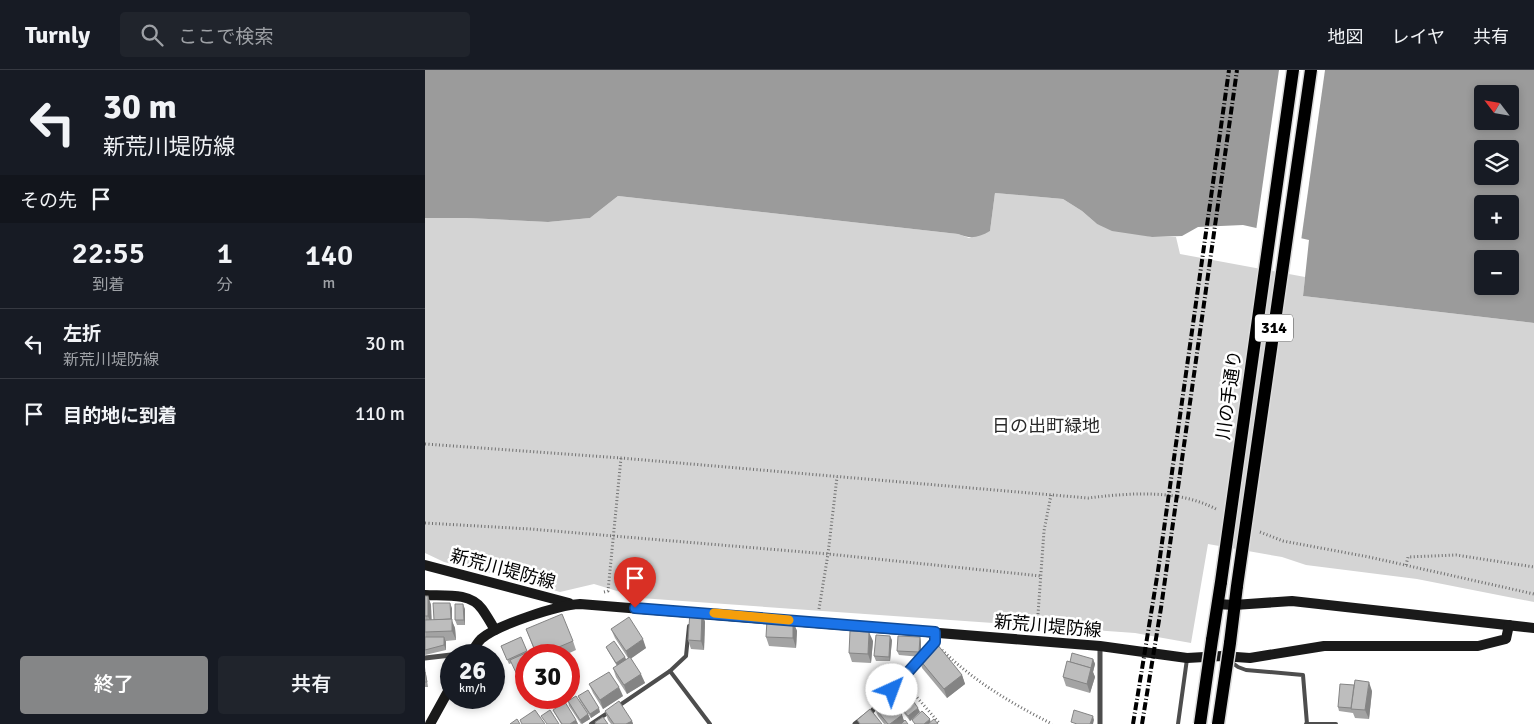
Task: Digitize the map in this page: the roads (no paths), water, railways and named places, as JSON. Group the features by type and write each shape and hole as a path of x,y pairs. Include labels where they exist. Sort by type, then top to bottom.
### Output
{"main road":[{"name":"川の手通り","path":"1200,724 1293,70"},
{"name":"川の手通り","path":"1218,724 1311,70"},
{"name":"新荒川堤防線","path":"425,565 576,604 795,620 935,637 1101,646 1187,658 1223,656 1250,658 1324,646 1478,646 1505,639 1509,625"},
{"path":"425,595 458,596 473,600 481,608 495,630 478,644"},
{"path":"1217,604 1234,605 1291,601 1534,628"},
{"name":"新荒川堤防線","path":"495,630 551,609 576,604"},
{"path":"430,724 440,706"}],"street":[{"path":"855,724 872,711 935,637"},
{"path":"1100,724 1101,646"},
{"path":"425,658 440,656"}],"lane":[{"path":"591,724 669,671 686,656 691,612"},
{"path":"1223,656 1238,667 1246,670 1303,675 1307,724 1336,724"},
{"path":"1178,724 1187,658"},
{"path":"669,671 710,724"}],"railway":[{"path":"1133,724 1158,571 1229,70"},
{"path":"1142,724 1161,608 1237,70"}],"park label":[{"name":"日の出町緑地","path":"1046,426"}]}
